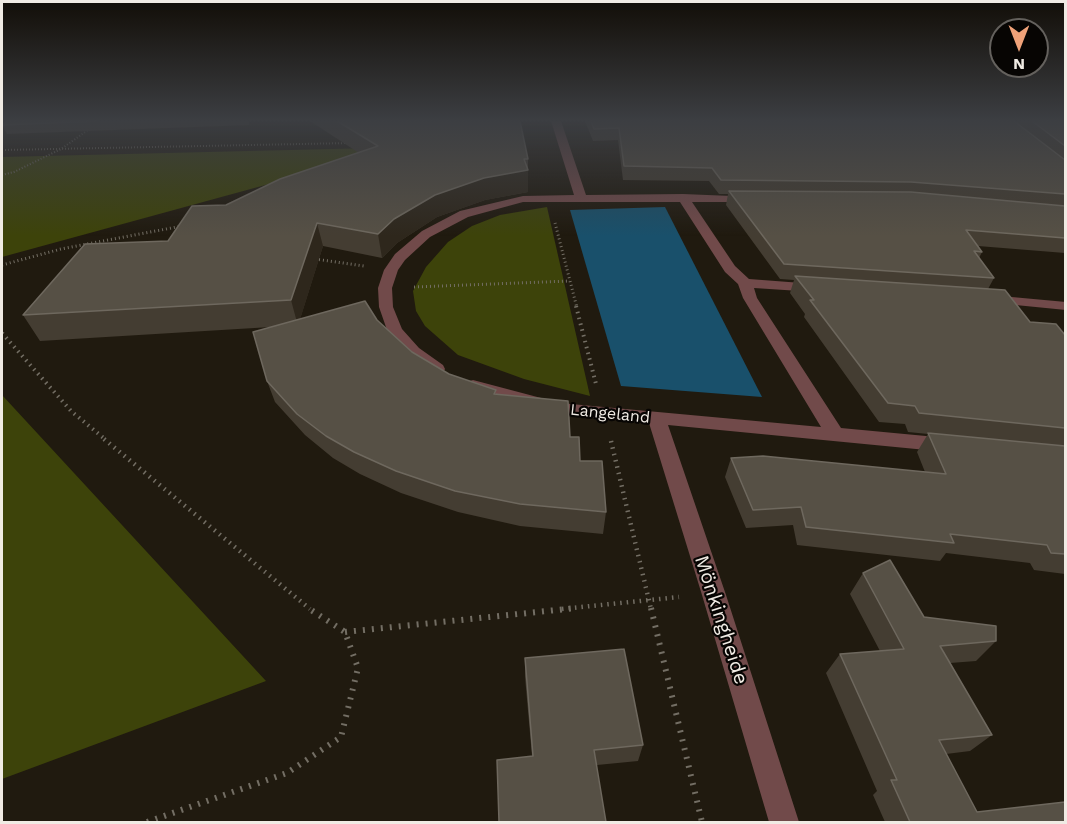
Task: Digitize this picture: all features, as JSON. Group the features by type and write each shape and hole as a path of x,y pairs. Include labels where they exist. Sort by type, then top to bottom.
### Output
{"street":[{"path":"568,159 581,198"},
{"name":"Langeland","path":"765,199 548,197 494,205 443,223 400,257 391,270 386,288 386,307 395,330 413,352 453,377 505,396 560,409 962,446"},
{"path":"683,197 730,269 745,283 750,298 834,433"},
{"path":"745,283 824,288"},
{"path":"978,298 1065,306"},
{"name":"Mönkingheide","path":"656,418 714,595 784,822"}],"path":[{"path":"2,175 14,172 40,159"},
{"path":"548,197 650,599 702,822"},
{"path":"2,265 61,249 182,226"},
{"path":"308,258 391,270"},
{"path":"386,288 570,281"},
{"path":"2,333 71,411 318,616 345,632 650,599 714,595"},
{"path":"147,822 287,773 341,737 358,668 345,632"}],"green space":[{"path":"2,159 359,159 2,257"},
{"path":"547,207 590,396 524,379 458,355 425,326 416,311 413,291 426,267 448,242 472,226 500,215"},
{"path":"2,395 266,681 2,779"}],"water":[{"path":"665,207 762,397 621,386 570,210"}],"building":[{"path":"338,159 524,159 528,170 484,178 435,195 394,219 378,234 317,223 291,300 23,315 85,244 168,241 192,206 226,205 280,179"},
{"path":"623,159 1064,159 1065,194 911,182 721,180 712,168 624,166"},
{"path":"729,191 911,192 1065,206 1065,238 966,230 982,252 974,251 994,278 784,264"},
{"path":"795,276 1005,290 1030,322 1056,324 1065,335 1065,428 919,413 915,406 888,403 810,300 814,300"},
{"path":"365,301 377,320 412,352 449,374 496,390 494,394 568,401 570,437 579,437 580,461 602,461 606,512 520,504 455,491 396,471 354,452 326,436 297,414 267,381 253,332"},
{"path":"928,433 1065,446 1065,554 1051,553 1047,545 950,534 954,543 806,527 801,507 753,510 731,458 763,456 946,474"},
{"path":"890,560 924,617 996,626 996,641 940,646 992,735 939,740 977,812 1065,802 1065,822 910,822 891,780 897,780 840,654 904,649 863,573"},
{"path":"624,649 643,745 594,750 606,822 499,822 497,760 533,756 525,658"}]}
